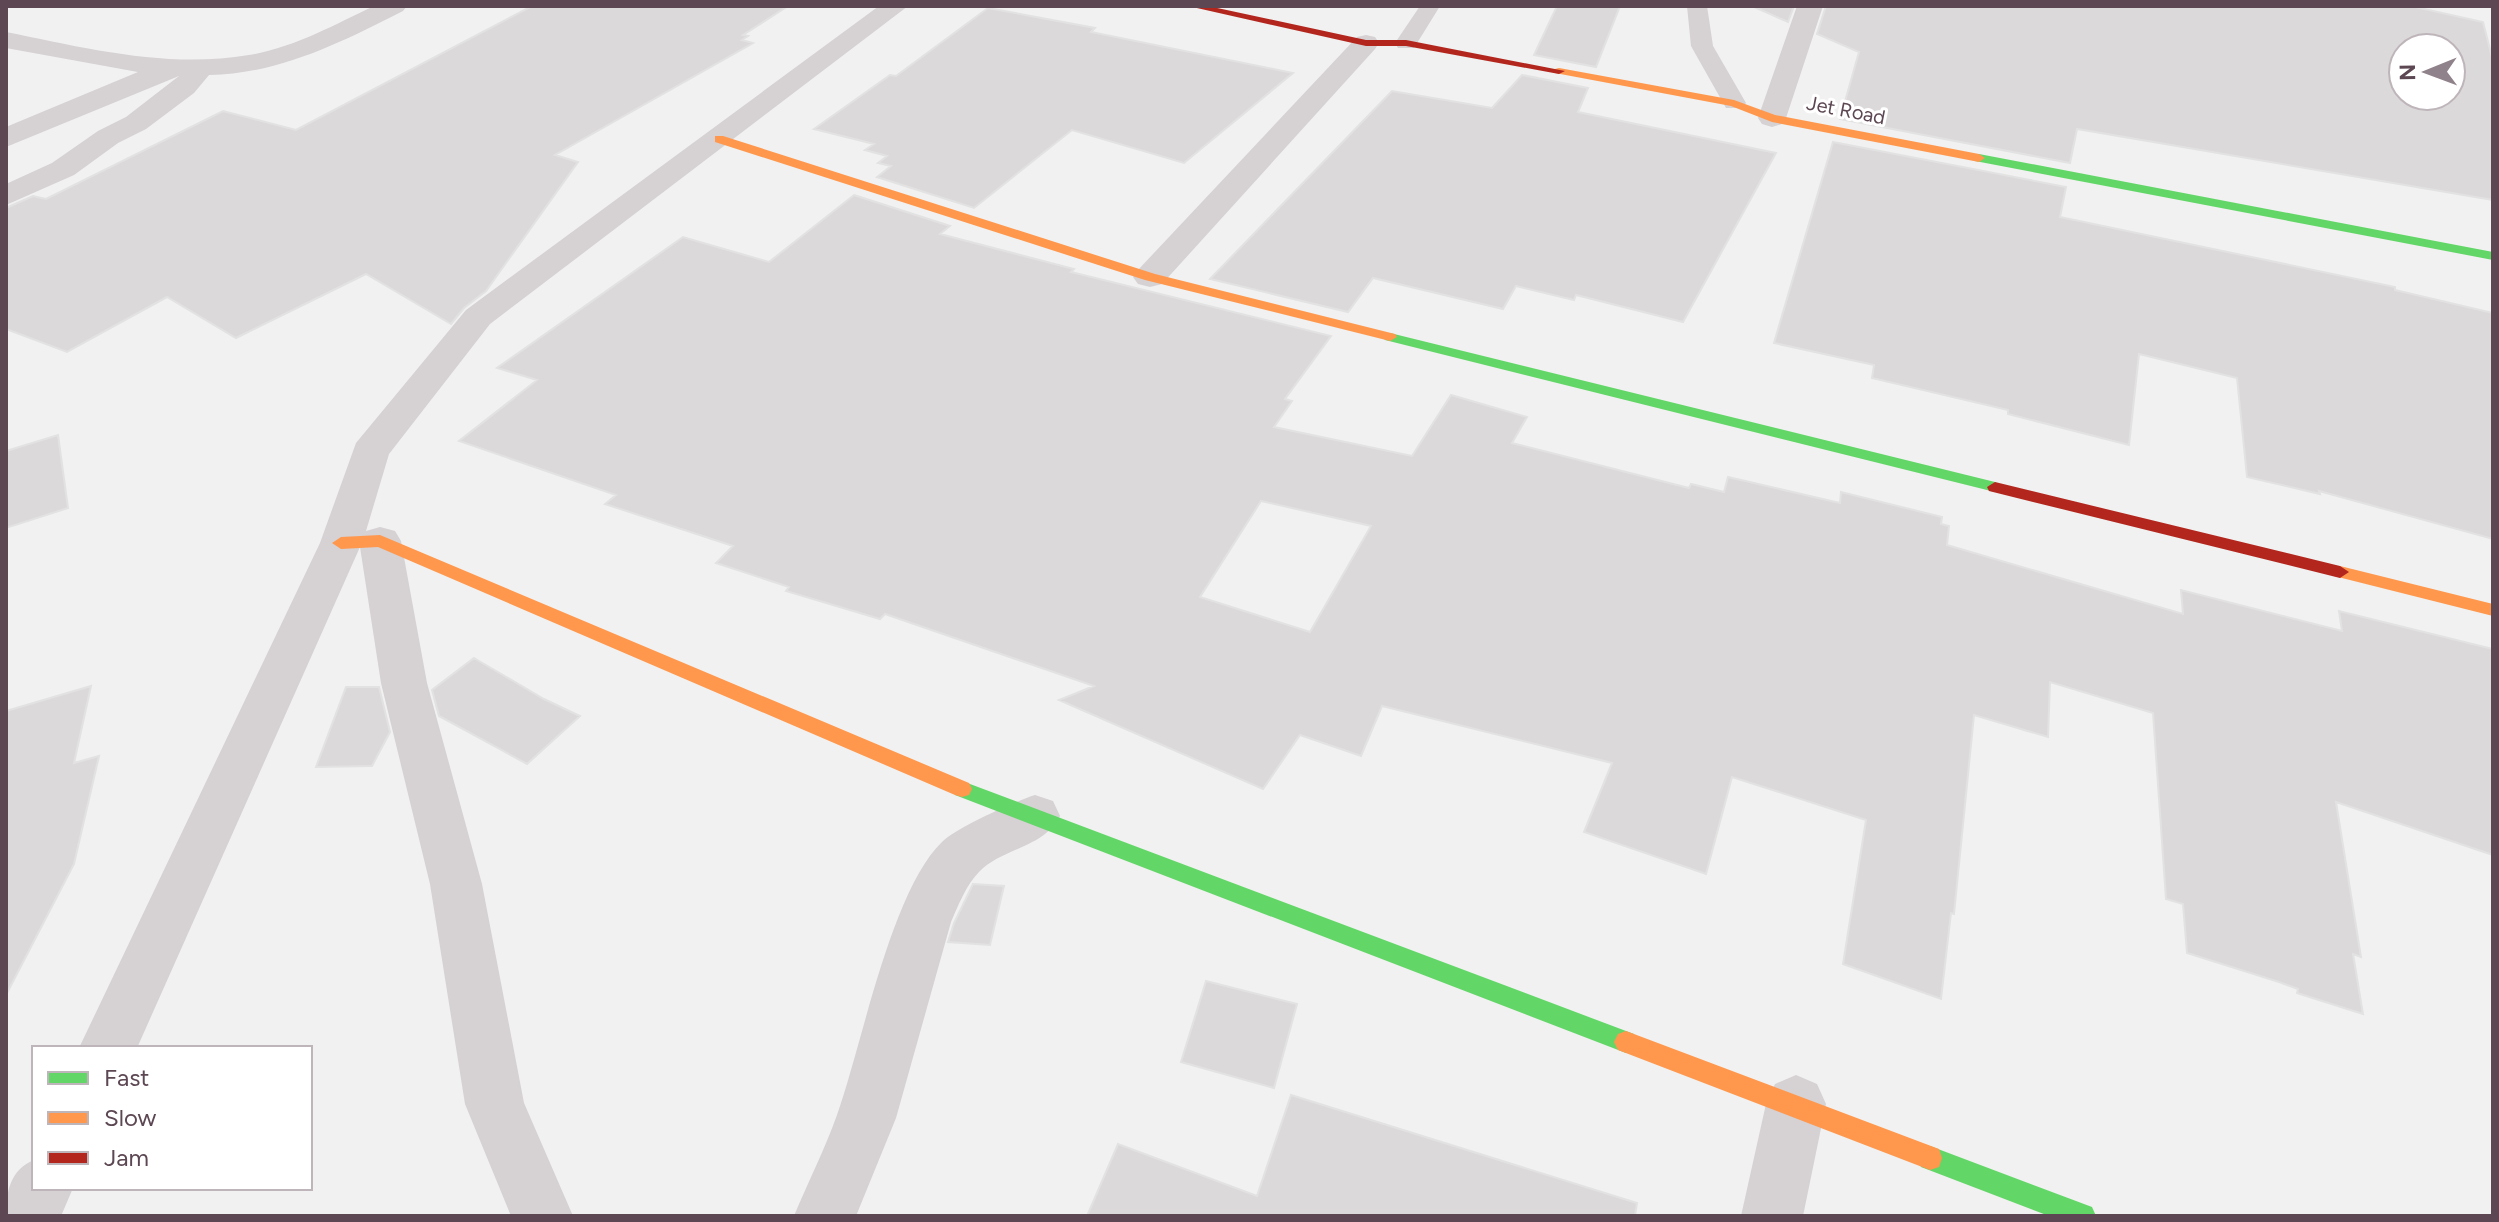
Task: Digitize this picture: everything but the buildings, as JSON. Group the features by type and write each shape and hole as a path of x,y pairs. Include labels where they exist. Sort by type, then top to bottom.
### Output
{"street":[{"path":"6,40 171,68 202,67 280,56 342,33 394,6"},
{"path":"109,1046 360,542 370,452 478,317 895,6"},
{"name":"Jet Road","path":"1193,6 1366,43 1406,43 1734,103 1772,118 2493,256"},
{"path":"1772,118 1810,6"},
{"path":"1150,277 1366,43"},
{"path":"6,196 63,169 108,137 136,123 202,67"},
{"path":"6,138 171,68"},
{"path":"6,152 164,102"},
{"path":"719,139 1150,277 2493,610"},
{"path":"360,542 927,775 2083,1216"},
{"path":"360,542 404,683 456,884 495,1104 542,1216"},
{"path":"825,1216 866,1118 924,922 940,887 961,856 1035,816"},
{"path":"1772,1216 1796,1104"},
{"path":"27,1216 41,1190"}],"lane":[{"path":"1406,43 1430,6"},
{"path":"1697,6 1702,46 1734,103"}],"traffic: fast":[{"path":"1979,158 2493,256"},
{"path":"1390,337 1995,487"},
{"path":"962,789 1626,1042"},
{"path":"1930,1158 2083,1216"}],"traffic: slow":[{"path":"1559,71 1734,103 1772,118 1979,158"},
{"path":"719,139 1150,277 1390,337"},
{"path":"341,543 380,541 962,789"},
{"path":"2340,572 2493,610"},
{"path":"1626,1042 1930,1158"}],"traffic: jam":[{"path":"1193,6 1366,43 1406,43 1559,71"},
{"path":"1995,487 2340,572"}]}
